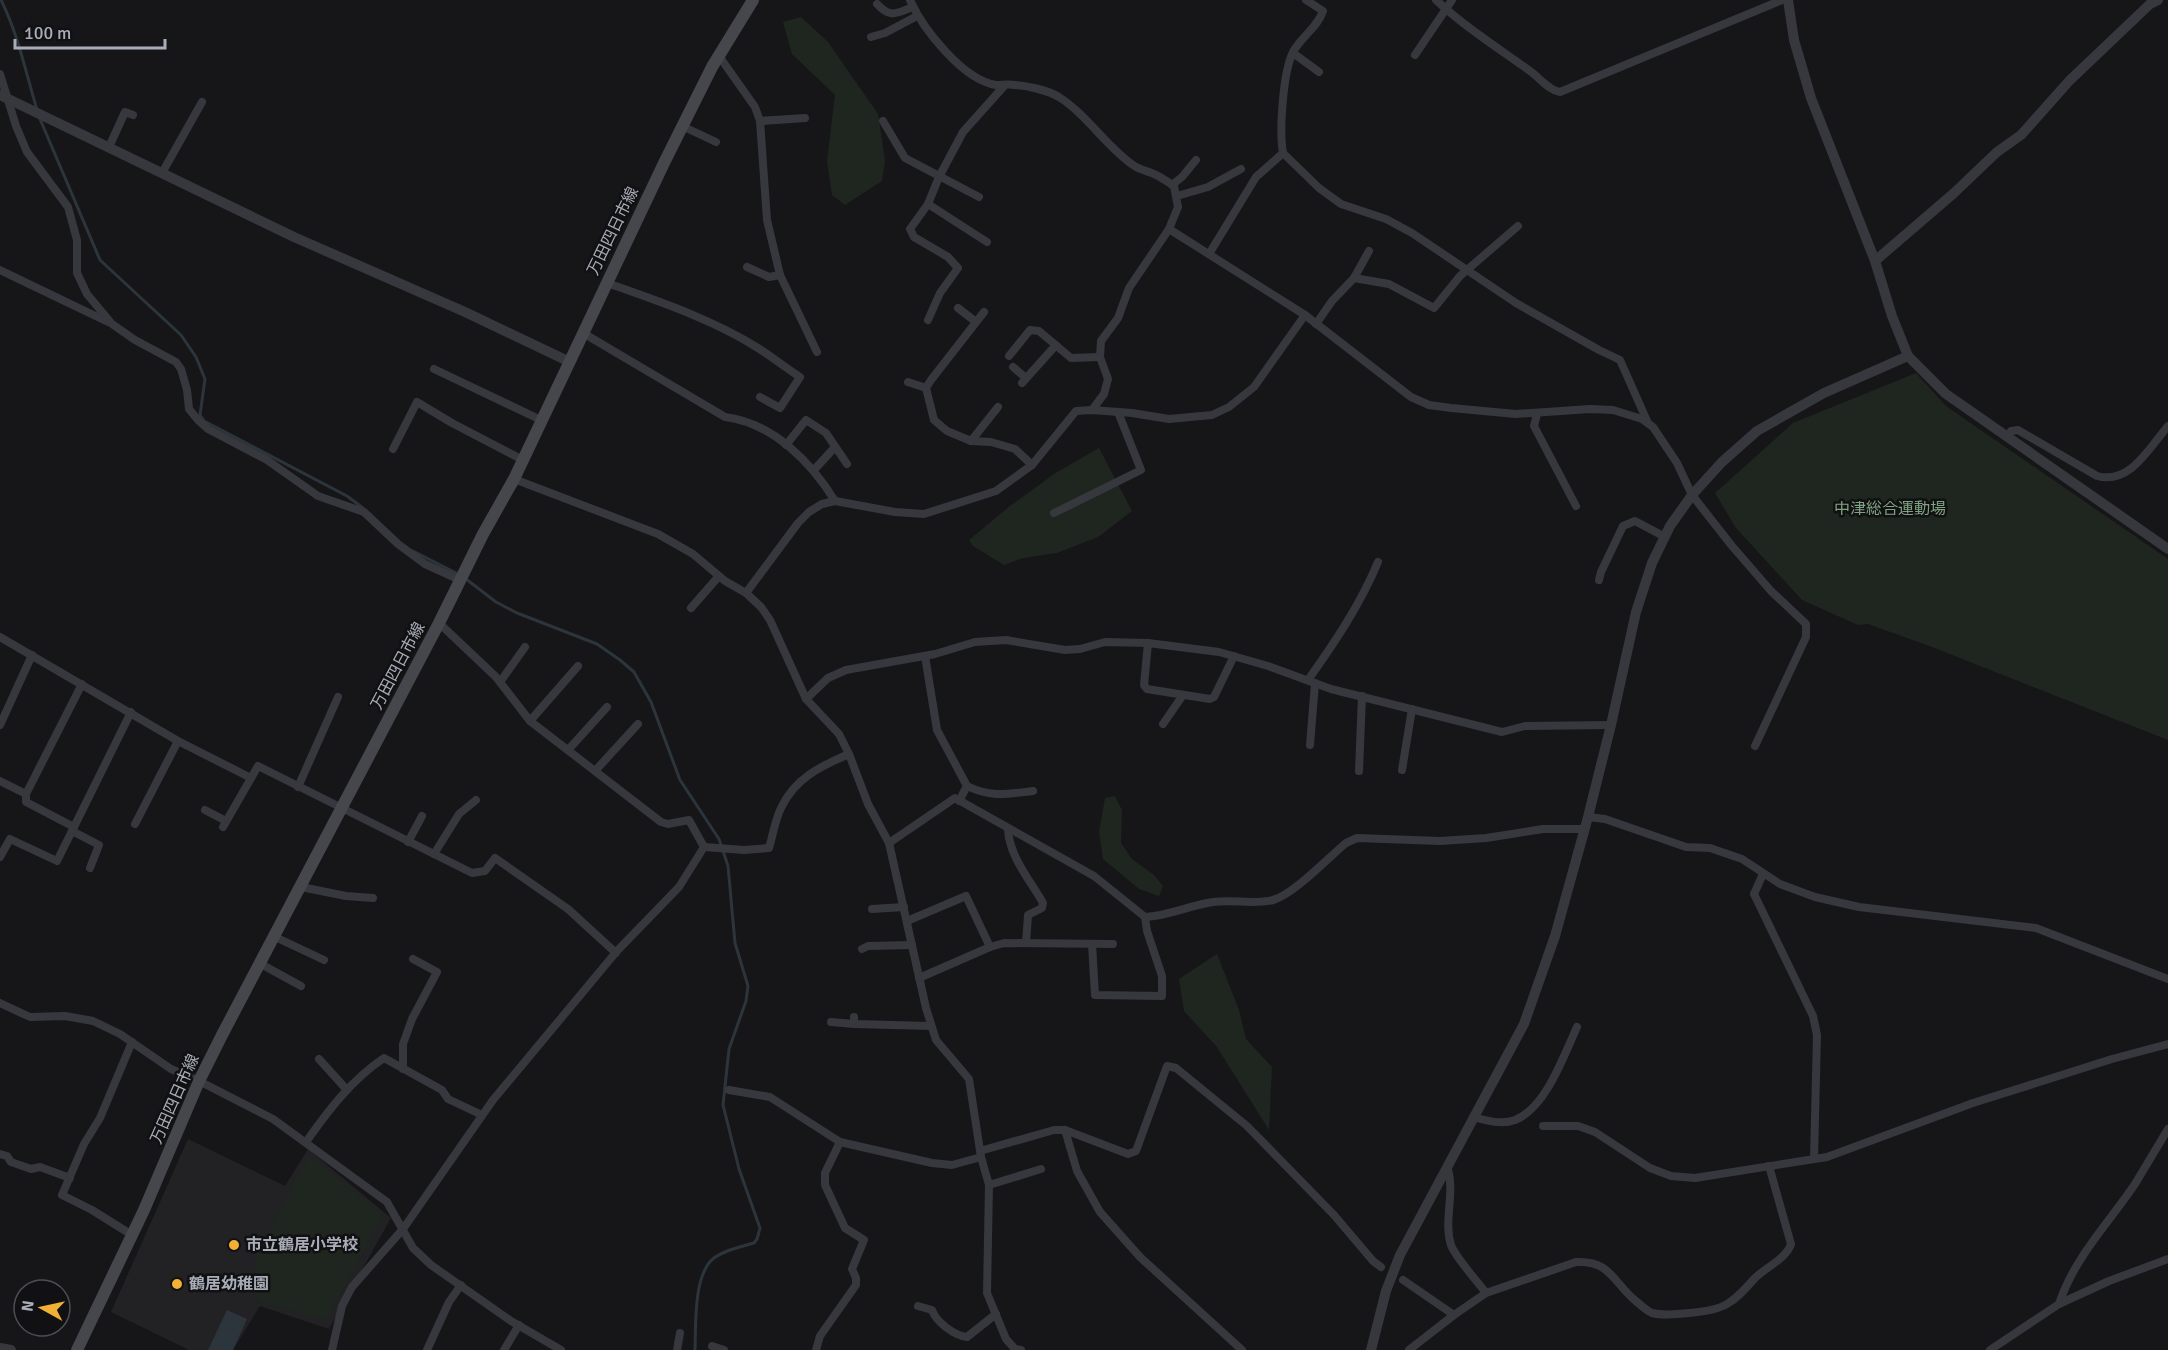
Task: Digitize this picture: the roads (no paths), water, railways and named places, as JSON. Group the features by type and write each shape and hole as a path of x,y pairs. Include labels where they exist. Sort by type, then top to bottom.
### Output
{"main road":[{"name":"万田四日市線","path":"77,1350 200,1081 259,963 514,479 682,126 718,56 753,0"}],"street":[{"path":"1306,0 1323,11 1321,19 1293,53 1283,110 1283,153 1319,188 1341,204 1386,219 1516,303 1620,360 1649,424"},
{"path":"1436,0 1554,90 1560,92 1782,0"},
{"path":"1415,55 1452,0"},
{"path":"1788,0 1794,40 1811,98 1875,261 1908,356 1946,394 2168,549"},
{"path":"1875,261 1954,193 1997,152 2021,135 2070,80 2150,4 2158,0"},
{"path":"877,4 886,13 892,15 913,8"},
{"path":"872,37 885,33 913,8"},
{"path":"913,8 939,43 966,70 996,85 1035,88 1057,96 1075,109 1108,144 1135,166 1155,174 1172,185 1177,196 1178,207 1169,229 1129,288 1118,318 1101,340 1100,357 1108,379 1104,394 1092,410"},
{"path":"1293,53 1318,72"},
{"path":"718,56 755,107 760,121 767,220 780,275 818,352"},
{"path":"0,74 4,97 27,153 68,207 77,240 77,273 87,294 112,324"},
{"path":"928,320 939,293 958,268 948,256 914,237 910,229 928,204 939,177 963,132 1005,85"},
{"path":"4,97 294,237 465,312 570,362"},
{"path":"162,173 202,102"},
{"path":"109,147 125,112 133,115"},
{"path":"760,121 805,118"},
{"path":"883,121 904,159 979,198"},
{"path":"682,126 716,142"},
{"path":"1209,254 1256,177 1283,153"},
{"path":"1172,185 1196,160"},
{"path":"1177,196 1208,187 1241,169"},
{"path":"928,204 987,242"},
{"path":"1354,278 1389,284 1434,308 1467,270 1518,226"},
{"path":"1169,229 1305,315 1411,397 1429,405 1516,414 1590,409 1613,410 1642,419 1653,427 1677,463 1692,495 1757,576 1806,624 1806,637 1755,746"},
{"path":"1316,324 1332,301 1354,278 1369,251"},
{"path":"747,267 769,277 780,275"},
{"path":"0,270 112,324 135,340 176,362 181,369 187,390 189,409 208,429 267,460 318,496 364,512 398,544 425,564 460,580"},
{"path":"607,283 659,301 710,324 757,347 800,377 780,408 760,397"},
{"path":"958,308 976,322"},
{"path":"984,312 926,388 934,420 947,431 970,441 991,442 1015,449 1032,465"},
{"path":"746,594 809,512 822,504 835,501 895,512 924,514 996,491 1032,465 1076,411 1118,412 1169,419 1212,415 1229,407 1254,387 1305,315"},
{"path":"1009,356 1030,330 1039,331 1071,358 1100,357"},
{"path":"583,333 725,417 740,418 764,429 807,461 835,501"},
{"path":"1013,367 1024,380 1056,345"},
{"path":"1371,1350 1386,1291 1400,1255 1524,1024 1555,936 1588,817 1636,612 1652,563 1665,537 1692,495 1722,462 1757,431 1824,393 1908,356"},
{"path":"434,369 543,421"},
{"path":"908,382 926,388"},
{"path":"393,449 417,402 523,460"},
{"path":"970,441 998,407"},
{"path":"1054,513 1142,470 1118,412"},
{"path":"1537,414 1534,426 1576,506"},
{"path":"786,445 806,420 826,433 847,464"},
{"path":"2007,437 2012,431 2018,430 2097,476 2107,478 2129,472 2168,426"},
{"path":"814,470 836,447"},
{"path":"514,479 658,534 693,554 719,576 746,594 761,607 770,620 806,699 839,734 868,804 889,843 919,978 936,1040 969,1079 980,1154 989,1185 987,1293 1006,1339 1015,1349 1021,1350"},
{"path":"1599,580 1623,526 1635,521 1665,537"},
{"path":"1310,745 1312,682 1367,588 1378,561"},
{"path":"691,608 719,576"},
{"path":"439,623 500,682 530,721 661,822 668,824 689,820 704,847"},
{"path":"0,637 178,741 251,778"},
{"path":"806,699 828,678 846,670 925,656 975,642 1006,640 1065,650 1080,649 1106,642 1148,643 1219,652 1312,682 1502,732 1525,726 1611,724"},
{"path":"1148,643 1144,685 1147,689 1183,695 1210,699 1214,697 1234,656"},
{"path":"500,682 525,646"},
{"path":"0,724 32,655"},
{"path":"925,656 932,711 937,730 967,786 993,796 1033,791"},
{"path":"530,721 578,666"},
{"path":"82,684 26,794 26,802 99,845 90,868"},
{"path":"1163,724 1183,695"},
{"path":"1359,771 1362,696"},
{"path":"298,787 338,697"},
{"path":"568,750 607,707"},
{"path":"1402,770 1412,709"},
{"path":"0,857 10,839 57,861 130,712"},
{"path":"595,771 638,724"},
{"path":"135,824 178,741"},
{"path":"704,847 744,850 769,848 781,809 790,794 806,776 819,767 849,754"},
{"path":"205,810 224,824 258,766 472,873 485,871 495,858 568,909 616,953"},
{"path":"0,781 26,794"},
{"path":"959,801 967,786"},
{"path":"889,843 955,798 1094,876 1145,917 1159,916 1214,902 1274,900 1287,894 1346,843 1357,838 1440,841 1486,838 1543,829 1584,829"},
{"path":"434,854 459,814 476,800"},
{"path":"408,842 422,816"},
{"path":"1588,817 1605,819 1686,847 1710,848 1742,859 1763,874 1794,890 1859,907 2036,928 2168,979"},
{"path":"1008,829 1014,853 1043,903 1042,908 1028,915 1026,944"},
{"path":"332,1350 342,1306 352,1287 403,1229 482,1115 616,953 679,887 704,847"},
{"path":"1763,874 1754,894 1813,1016 1816,1035 1814,1159"},
{"path":"301,887 346,896 373,898"},
{"path":"907,921 966,896 990,947"},
{"path":"872,909 904,907"},
{"path":"1092,944 1095,995 1162,996 1162,976 1147,931 1145,917"},
{"path":"273,936 324,960"},
{"path":"919,978 990,947 1004,944 1113,944"},
{"path":"862,949 868,946 912,945"},
{"path":"403,1069 403,1044 412,1019 437,972 413,959"},
{"path":"259,963 301,986"},
{"path":"0,1003 30,1017 64,1016 93,1021 120,1034 171,1069 200,1081 273,1119 387,1202 413,1248 431,1265 519,1325 561,1350"},
{"path":"831,1022 854,1021 931,1026"},
{"path":"1473,1117 1489,1122 1502,1122 1515,1120 1528,1112 1544,1094 1577,1027"},
{"path":"132,1042 100,1118 84,1144 62,1195 132,1234"},
{"path":"1543,1126 1578,1126 1595,1132 1650,1168 1671,1176 1695,1178 1827,1157 1973,1104 2112,1059 2168,1044"},
{"path":"306,1142 347,1090 365,1071 384,1058 442,1090 448,1099 482,1115"},
{"path":"319,1059 347,1090"},
{"path":"729,1089 770,1097 840,1142 932,1163 952,1165 1054,1130 1065,1130 1128,1154 1136,1151 1167,1066 1176,1068 1247,1126 1381,1267"},
{"path":"2059,1304 2064,1288 2086,1250 2134,1185 2168,1129"},
{"path":"1065,1130 1077,1171 1100,1212 1140,1257 1242,1350"},
{"path":"816,1350 820,1336 856,1285 852,1269 864,1240 845,1228 825,1185 825,1173 840,1142"},
{"path":"0,1154 8,1156 11,1162 31,1169 40,1167 70,1178"},
{"path":"1447,1166 1451,1179 1449,1232 1451,1246 1486,1293"},
{"path":"1409,1350 1486,1293 1576,1262 1590,1261 1604,1267 1629,1296 1650,1312 1661,1315 1712,1311 1735,1300 1758,1276 1789,1251 1791,1244 1769,1166"},
{"path":"989,1185 1041,1169"},
{"path":"1990,1350 2059,1304 2109,1281 2168,1259"},
{"path":"1403,1280 1454,1315"},
{"path":"427,1350 449,1302 461,1285"},
{"path":"918,1306 932,1310 935,1317 961,1336 967,1337 996,1314"},
{"path":"504,1350 519,1325"},
{"path":"677,1350 680,1333"},
{"path":"712,1346 724,1350"},
{"path":"0,1348 10,1350"}],"waterway":[{"path":"1,0 17,40 37,110"},
{"path":"40,119 100,260 181,335 196,357 205,379 200,415 204,421 347,496 363,508"},
{"path":"413,551 458,574"},
{"path":"466,579 496,602 517,613 597,644 634,672 651,702 680,780 719,839 728,866 735,943 748,986 746,1001 729,1049 723,1105 739,1169 760,1228 754,1243 723,1253 707,1266 702,1276 697,1301 695,1350"}],"place":[{"name":"市立鶴居小学校","path":"234,1245"},
{"name":"鶴居幼稚園","path":"177,1284"}],"park label":[{"name":"中津総合運動場","path":"1890,509"}]}
